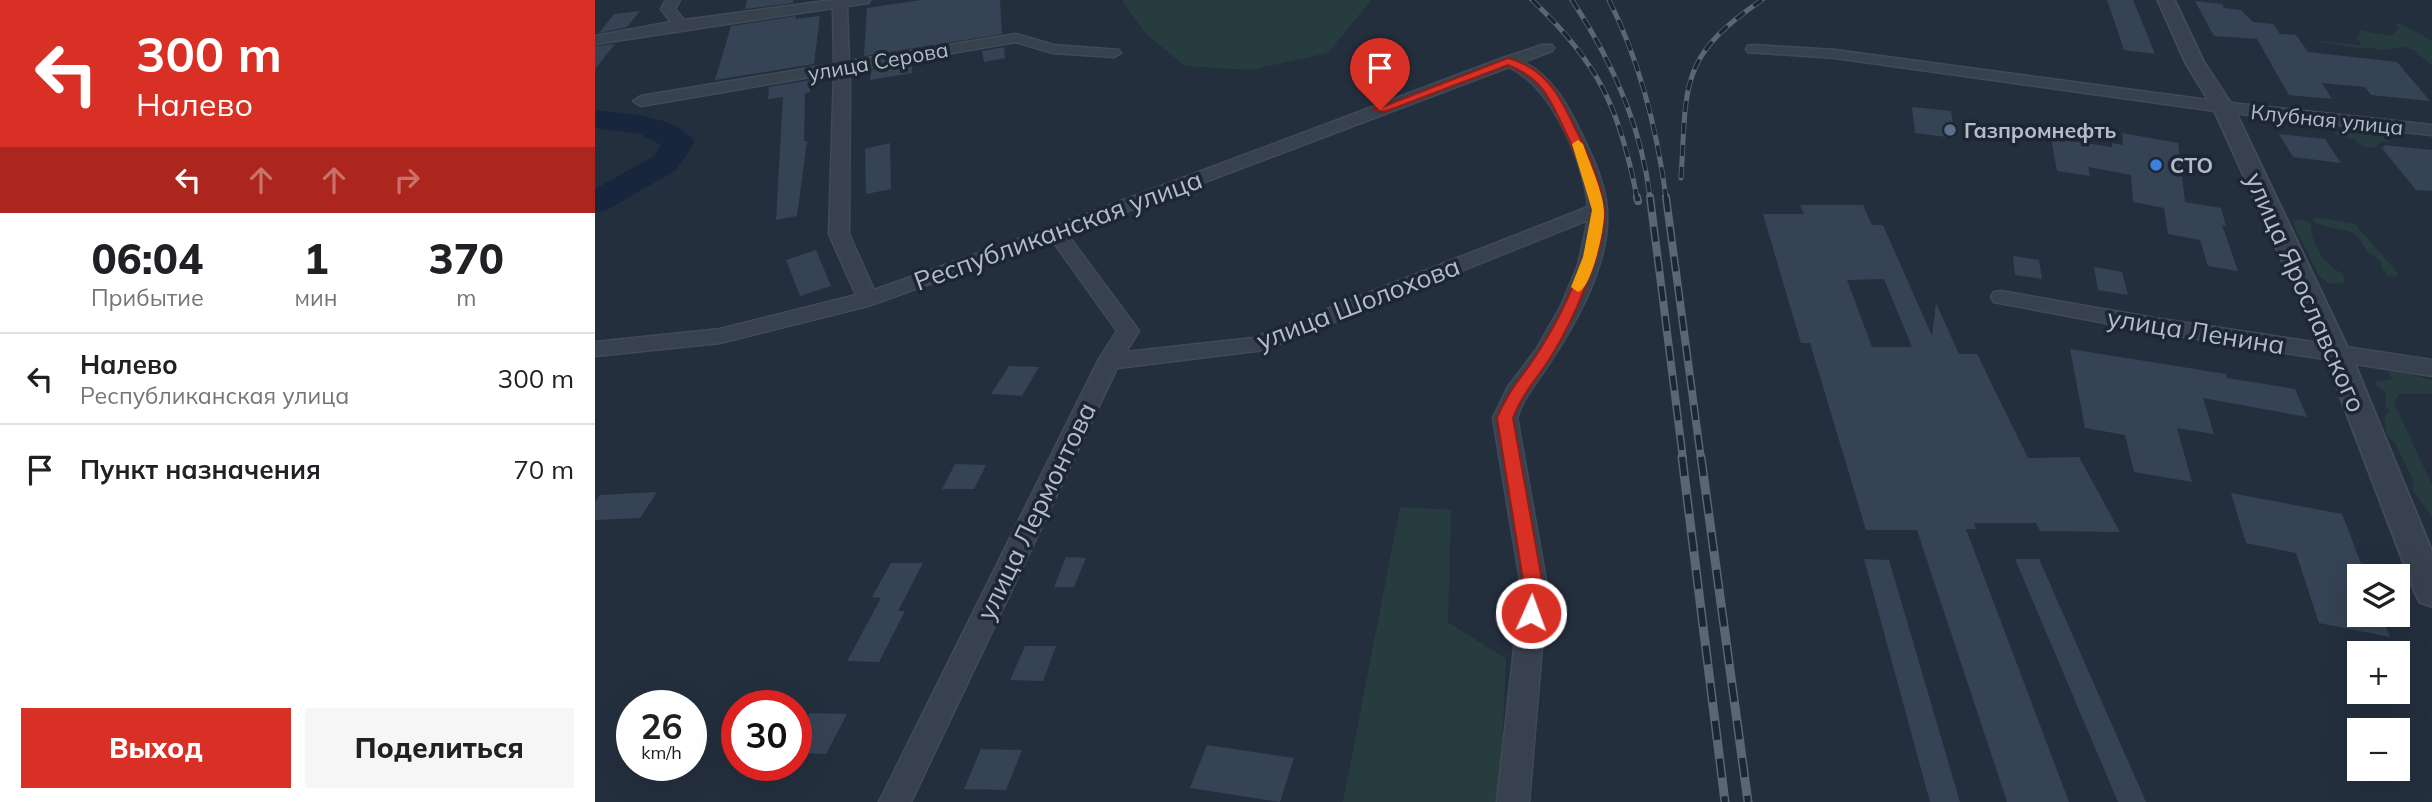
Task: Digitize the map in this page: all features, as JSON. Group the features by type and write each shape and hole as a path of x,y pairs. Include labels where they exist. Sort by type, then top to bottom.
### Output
{"street":[{"path":"673,0 668,9 680,25"},
{"path":"597,40 680,25 863,0"},
{"name":"улица Ярославского","path":"2167,0 2195,63 2223,107 2337,354 2432,592"},
{"path":"840,2 842,67 839,234 868,299"},
{"name":"улица Серова","path":"641,102 1016,38 1053,50 1114,53"},
{"name":"Республиканская улица","path":"595,349 720,336 868,299 1056,232 1547,48"},
{"path":"1753,49 1835,54 2223,107"},
{"path":"1508,61 1531,71 1551,90 1580,150 1598,210 1590,257 1569,309 1545,353 1513,396 1505,418 1534,586 1513,802"},
{"name":"Клубная улица","path":"2223,107 2432,130"},
{"name":"улица Шолохова","path":"1109,361 1256,345 1598,210"},
{"name":"улица Лермонтова","path":"895,802 1109,361 1128,331 1056,232"},
{"name":"улица Ленина","path":"2001,297 2154,325 2432,368"}],"green space":[{"path":"1122,0 1371,0 1328,53 1250,70 1185,66 1145,33"},
{"path":"2400,23 2432,41 2432,66 2414,50 2402,47 2363,49 2308,40 2359,45 2361,43 2356,38 2360,36 2359,30 2391,36 2399,29 2396,24"},
{"path":"2333,132 2374,133 2386,137 2389,142 2380,142 2376,147 2366,148 2353,139 2339,137"},
{"path":"2316,217 2355,224 2398,273 2397,277 2388,276 2382,269 2381,262 2367,251 2358,237 2351,232 2316,224 2312,220"},
{"path":"2302,219 2311,223 2316,246 2330,265 2343,274 2344,282 2329,284 2319,276 2295,227 2294,221"},
{"path":"2388,371 2432,380 2432,394 2399,394 2394,403 2432,485 2432,517 2413,490 2413,480 2395,443 2387,435 2384,416 2390,411 2385,405 2386,393 2375,385 2376,382 2392,379"},
{"path":"1400,507 1451,510 1448,622 1506,659 1500,802 1343,802"}],"building":[{"path":"747,0 793,0 793,3 745,9"},
{"path":"921,0 1000,0 1002,34 864,56 867,8"},
{"path":"2107,0 2133,0 2155,54 2124,50"},
{"path":"2195,1 2222,4 2224,8 2241,10 2253,22 2273,24 2280,34 2296,35 2308,52 2397,62 2430,101 2371,95 2365,87 2322,83 2332,99 2289,95 2257,39 2214,36"},
{"path":"640,11 627,27 599,33 614,14"},
{"path":"796,16 795,19 820,16 814,64 715,80 731,26"},
{"path":"615,44 595,69 595,46"},
{"path":"1004,47 1005,58 984,62 982,51"},
{"path":"912,63 912,73 870,80 871,70"},
{"path":"811,80 810,92 805,93 804,141 807,141 797,216 776,220 783,97 768,99 769,87"},
{"path":"1912,107 1951,111 1955,138 1915,133"},
{"path":"2122,133 2178,143 2185,202 2221,208 2226,226 2222,225 2238,271 2208,266 2200,240 2168,234 2164,208 2133,202 2131,175 2088,167 2090,176 2057,171 2051,138 2112,147 2112,143 2123,145"},
{"path":"2279,134 2325,139 2341,163 2293,157"},
{"path":"890,143 891,189 866,194 865,149"},
{"path":"2383,145 2432,150 2432,191 2416,190 2381,147 2385,148"},
{"path":"1800,205 1863,205 1872,225 1883,225 1932,336 1936,303 1959,354 1977,354 2028,458 2079,457 2120,532 2040,531 2036,523 1974,523 1976,529 1966,529 2069,802 2007,802 1917,530 1866,530 1810,343 1801,343 1763,214 1804,214","holes":["1884,279 1912,347 1872,347 1847,280"]},
{"path":"816,250 831,286 800,296 786,260"},
{"path":"2013,256 2039,260 2042,279 2015,275"},
{"path":"2094,267 2122,272 2128,295 2098,290"},
{"path":"2070,349 2226,374 2227,378 2295,389 2307,417 2203,398 2214,434 2177,428 2192,482 2134,472 2125,435 2085,428"},
{"path":"1009,366 1039,367 1022,396 991,394"},
{"path":"955,464 986,465 974,489 942,489"},
{"path":"657,492 640,518 595,520 595,502 600,495"},
{"path":"2231,493 2342,514 2361,564 2347,564 2347,627 2386,627 2390,637 2319,623 2296,553 2246,543"},
{"path":"1066,557 1086,558 1074,587 1054,587"},
{"path":"1864,559 1889,560 1960,802 1930,802"},
{"path":"2015,559 2039,559 2146,802 2118,802"},
{"path":"891,563 923,563 898,611 905,611 879,662 847,661 881,598 872,597"},
{"path":"1025,646 1056,646 1043,681 1010,680"},
{"path":"812,713 847,714 826,754 812,754"},
{"path":"1207,745 1294,758 1280,802 1190,788"},
{"path":"981,749 1022,750 1006,790 964,789"}],"waterway":[{"path":"595,119 648,126 679,142 665,163 595,203"}],"railway":[{"path":"1532,0 1574,45 1603,89 1623,138 1637,198"},
{"path":"1572,0 1600,46 1623,95 1640,146 1650,198"},
{"path":"1609,0 1630,47 1646,96 1666,198"},
{"path":"1681,178 1684,119 1692,75 1701,57 1715,39 1762,0"},
{"path":"1637,197 1638,201"},
{"path":"1650,197 1683,459"},
{"path":"1666,197 1701,459"},
{"path":"1682,457 1725,802"},
{"path":"1701,457 1748,802"}],"slow traffic":[{"path":"1578,144 1598,210 1590,257 1578,287"}],"place":[{"name":"Газпромнефть","path":"1950,130"},
{"name":"СТО","path":"2156,165"}],"route":[{"path":"1380,110 1508,61 1531,71 1551,90 1580,150 1598,210 1590,257 1569,309 1545,353 1513,396 1505,418 1534,586 1531,613"}]}
